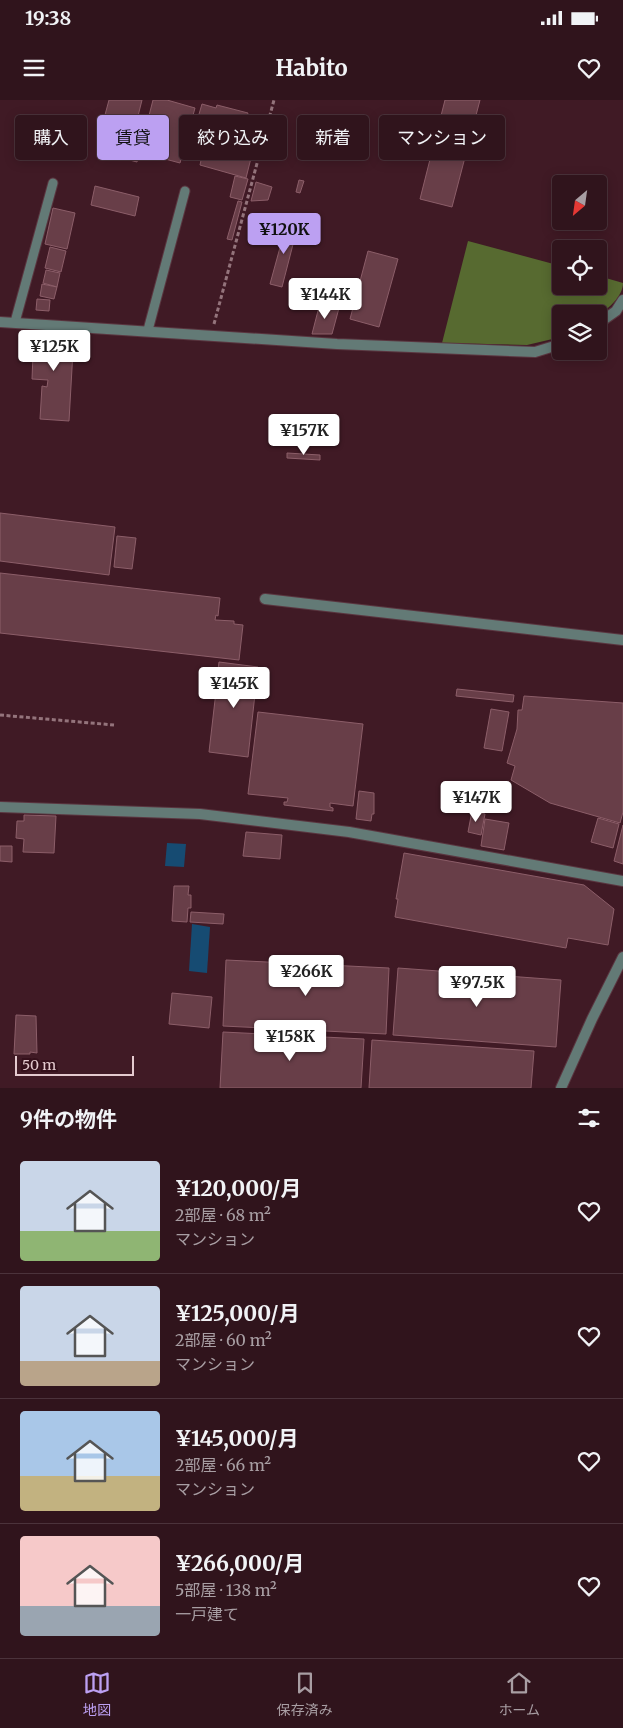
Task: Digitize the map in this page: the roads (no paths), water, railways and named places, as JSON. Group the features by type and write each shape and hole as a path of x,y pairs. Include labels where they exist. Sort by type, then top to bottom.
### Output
{"street":[{"path":"607,318 616,312 623,300"},
{"path":"0,322 211,334 336,344 535,352 552,347"},
{"path":"265,599 623,640"},
{"path":"0,807 200,814 340,830 623,881"},
{"path":"561,1088 623,957"}],"lane":[{"path":"15,322 53,183"},
{"path":"148,330 185,191"}],"water":[{"path":"167,843 186,844 184,867 165,866"},
{"path":"192,924 210,927 207,973 189,971"}]}
